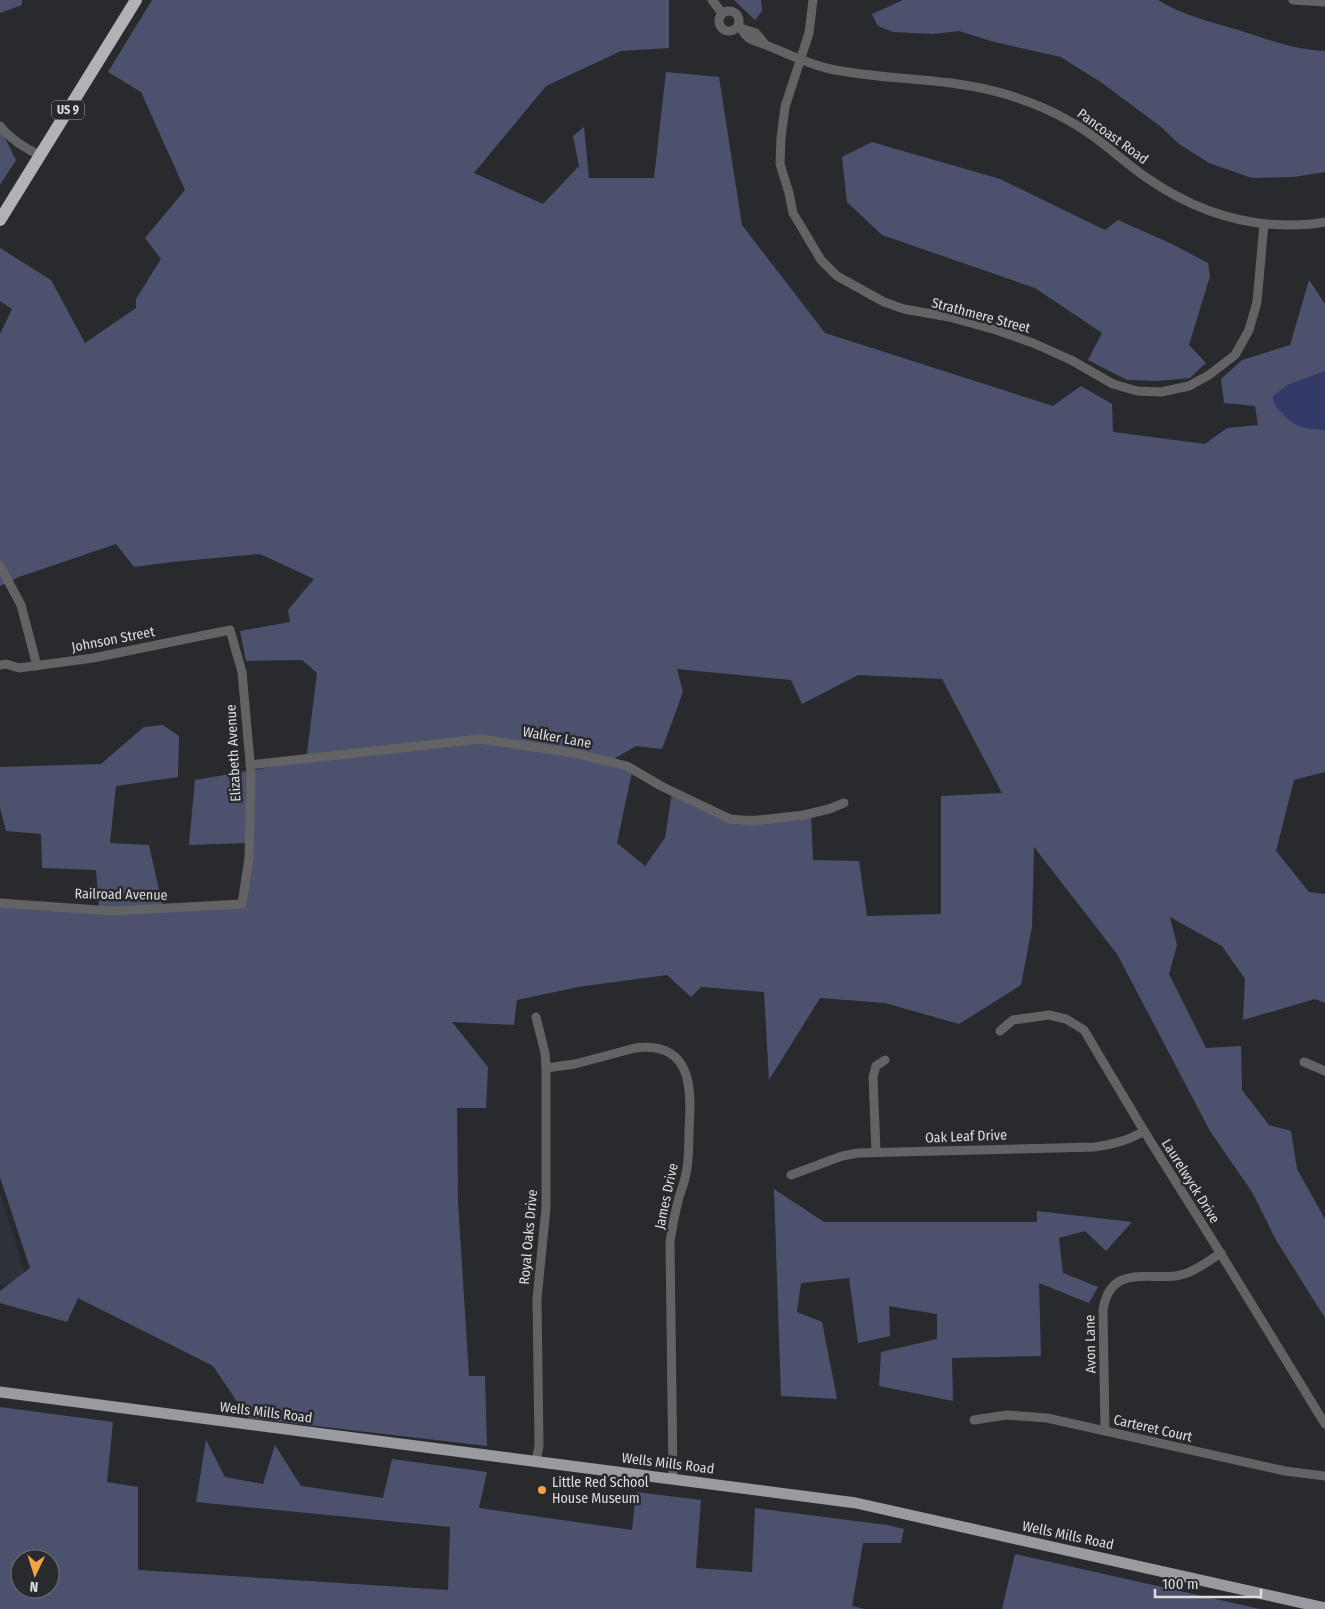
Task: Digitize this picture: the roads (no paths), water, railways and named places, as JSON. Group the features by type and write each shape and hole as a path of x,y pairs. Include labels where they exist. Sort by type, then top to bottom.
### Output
{"highway":[{"name":"US 9","path":"0,220 136,0"}],"main road":[{"name":"Wells Mills Road","path":"0,1392 793,1494 880,1508 1325,1608"}],"street":[{"path":"712,0 722,13"},
{"name":"Strathmere Street","path":"813,0 809,33 785,107 780,138 780,164 789,193 792,213 821,260 838,276 884,302 904,310 949,317 996,330 1033,343 1071,360 1113,384 1137,392 1162,392 1188,386 1209,375 1235,354 1249,330 1257,302 1264,224"},
{"path":"1293,0 1325,2"},
{"path":"728,10 736,14 740,28 731,31 722,28 718,22 722,13 728,10"},
{"name":"Pancoast Road","path":"740,28 750,41 766,45 829,69 941,82 1004,94 1037,105 1072,122 1102,142 1146,177 1172,194 1202,209 1242,221 1264,224 1313,225 1325,222"},
{"path":"0,126 10,138 28,150 40,155"},
{"path":"0,566 22,605 37,666"},
{"name":"Johnson Street","path":"0,665 6,664 19,668 93,658 230,630"},
{"name":"Elizabeth Avenue","path":"230,630 242,672 250,766 248,858 242,904"},
{"name":"Walker Lane","path":"250,766 480,740 574,753 627,766 661,786 730,819 752,822 804,815 844,803"},
{"name":"Railroad Avenue","path":"0,903 112,911 242,904"},
{"name":"Laurelwyck Drive","path":"1000,1031 1014,1020 1040,1015 1058,1016 1075,1023 1084,1030 1144,1131 1325,1424"},
{"name":"Royal Oaks Drive","path":"536,1017 545,1053 546,1068 546,1208 537,1299 539,1446 536,1461"},
{"name":"James Drive","path":"546,1068 575,1064 645,1047 666,1051 675,1057 686,1072 691,1102 687,1168 672,1224 670,1242 673,1479"},
{"path":"876,1152 874,1077 876,1066 885,1060"},
{"path":"1304,1062 1325,1071"},
{"name":"Oak Leaf Drive","path":"791,1175 842,1156 858,1153 1095,1147 1117,1144 1144,1131"},
{"name":"Avon Lane","path":"1106,1431 1103,1310 1108,1292 1116,1283 1128,1278 1138,1276 1175,1276 1184,1273 1221,1253"},
{"name":"Carteret Court","path":"974,1420 1007,1415 1031,1416 1285,1471 1325,1476"}],"water":[{"path":"1325,371 1325,430 1296,425 1277,407 1273,396 1287,385"}],"place":[{"name":"Little Red School House Museum","path":"542,1490"}]}
